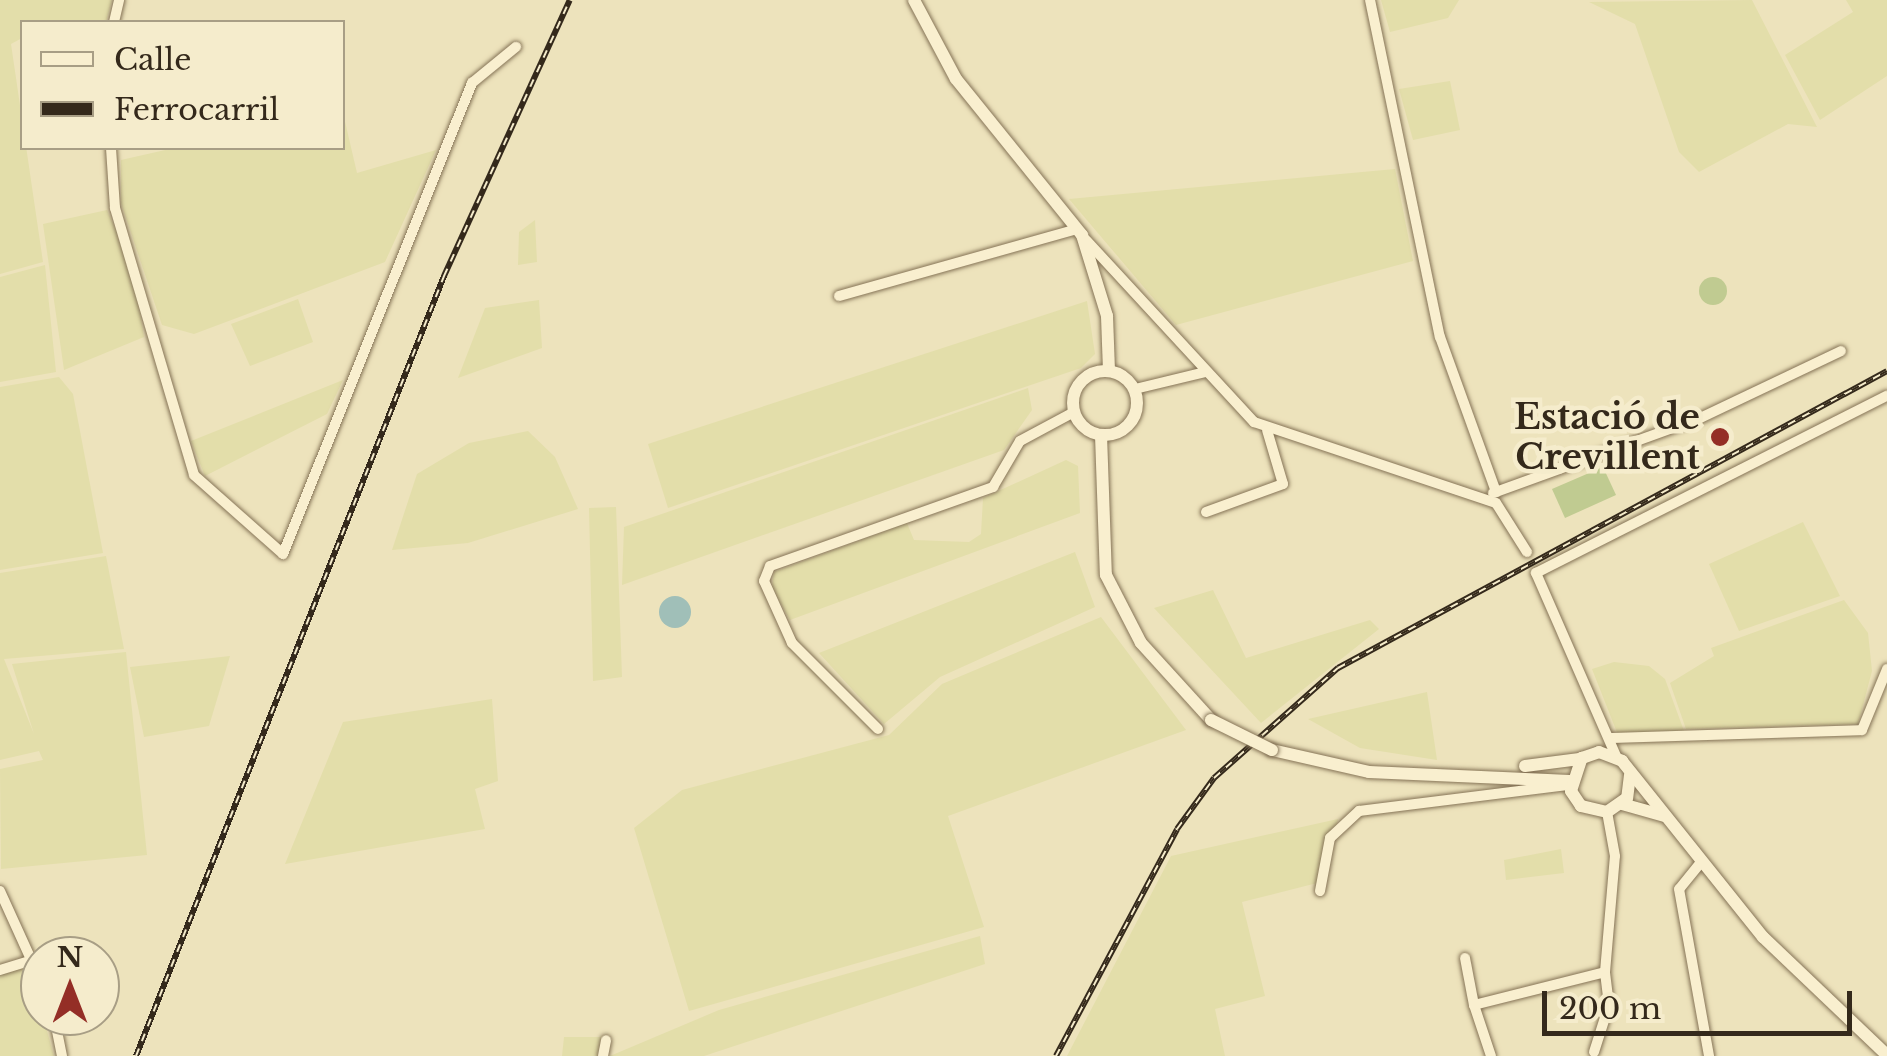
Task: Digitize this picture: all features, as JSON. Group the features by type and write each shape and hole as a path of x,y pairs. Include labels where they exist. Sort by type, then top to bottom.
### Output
{"street":[{"path":"914,0 956,79 1080,232 1206,372 1267,430 1496,502 1527,552"},
{"path":"1370,0 1440,338 1496,492"},
{"path":"111,150 115,208 194,475 283,554 472,83 502,49 516,48"},
{"path":"839,296 1080,232"},
{"path":"1080,232 1107,316 1109,370"},
{"path":"1482,498 1700,418 1841,350"},
{"path":"1109,370 1135,389 1206,372"},
{"path":"1074,412 1079,383 1109,370"},
{"path":"1101,435 1134,418 1135,389"},
{"path":"1887,396 1536,572 1616,756 1764,937 1887,1055"},
{"path":"1074,412 1101,435 1106,574 1141,643 1212,720 1272,750 1428,776 1570,783"},
{"path":"878,730 792,643 764,581 770,566 993,487 1020,441 1074,412"},
{"path":"1206,512 1283,484 1267,430"},
{"path":"1608,738 1862,730 1887,669"},
{"path":"1428,776 1616,756"},
{"path":"1570,783 1582,758"},
{"path":"1622,804 1630,775"},
{"path":"1570,783 1581,806 1607,812 1622,804 1666,816"},
{"path":"1320,891 1330,838 1359,811 1570,783"},
{"path":"1594,1052 1610,1006 1605,972 1614,856 1607,812"},
{"path":"1702,861 1679,889 1708,1056"},
{"path":"0,891 21,936"},
{"path":"1465,958 1474,1004 1491,1056"},
{"path":"1474,1004 1574,986 1605,972"},
{"path":"604,1056 606,1040"}],"shaded area":[{"path":"0,0 112,0 107,20 20,20 20,39 11,44 20,105 20,150 27,150 43,262 0,274"},
{"path":"1381,0 1459,0 1448,18 1390,32"},
{"path":"1752,0 1817,127 1788,124 1699,172 1679,152 1635,24 1589,2"},
{"path":"1846,0 1887,0 1887,76 1820,120 1785,55 1853,12"},
{"path":"1450,81 1460,130 1413,140 1399,89"},
{"path":"345,122 357,173 436,150 385,262 194,334 162,325 121,203 121,160 165,150 345,150"},
{"path":"1395,169 1413,261 1176,325 1069,199"},
{"path":"107,210 132,266 144,337 64,370 43,224"},
{"path":"535,220 537,262 518,265 519,232"},
{"path":"45,265 56,372 0,382 0,277"},
{"path":"298,299 313,342 250,366 231,324"},
{"path":"539,300 542,348 458,378 485,308"},
{"path":"1087,301 1095,354 1081,368 668,508 648,444"},
{"path":"59,377 73,394 103,553 0,570 0,387"},
{"path":"343,380 327,414 205,476 191,441"},
{"path":"1028,388 1032,410 1004,450 622,585 624,527"},
{"path":"528,431 555,457 578,509 468,543 392,550 417,474 469,443"},
{"path":"1066,460 1078,466 1080,513 790,620 772,588 774,572 907,523 914,540 969,542 981,534 983,498"},
{"path":"616,507 622,677 593,681 589,508"},
{"path":"1803,522 1840,596 1739,631 1709,564"},
{"path":"1075,552 1095,607 940,677 884,724 819,653"},
{"path":"106,556 124,649 4,659 34,734 12,664 126,652 147,855 1,869 0,769 43,760 39,751 0,760 0,573"},
{"path":"1213,590 1246,658 1370,620 1379,629 1261,723 1154,608"},
{"path":"1844,600 1868,633 1872,671 1858,724 1686,729 1670,683 1714,656 1711,648"},
{"path":"1101,617 1186,730 948,816 984,927 689,1011 634,828 682,790 889,735 942,684"},
{"path":"230,656 209,726 144,737 130,667"},
{"path":"1614,662 1649,666 1665,679 1684,731 1618,735 1592,669"},
{"path":"1427,692 1437,760 1360,748 1308,719"},
{"path":"492,699 498,781 475,789 485,829 285,864 343,722"},
{"path":"1338,819 1325,881 1242,902 1265,996 1215,1009 1225,1056 1067,1056 1171,856"},
{"path":"1561,849 1564,873 1506,880 1504,860"},
{"path":"980,936 985,964 704,1056 610,1056 719,1010"},
{"path":"20,967 20,1036 48,1036 54,1056 0,1056 0,974"},
{"path":"564,1037 601,1037 598,1056 562,1056"}],"green space":[{"path":"1713,277 1723,281 1727,291 1723,301 1713,305 1703,301 1699,291 1703,281"},
{"path":"1603,467 1616,495 1565,518 1552,489"}],"water":[{"path":"675,596 686,601 691,612 686,623 675,628 664,623 659,612 664,601"}],"railway":[{"path":"136,1056 444,276 570,0"},
{"path":"1056,1056 1177,829 1214,778 1338,668 1887,371"}],"place":[{"name":"Estació de Crevillent","path":"1720,437"}]}
